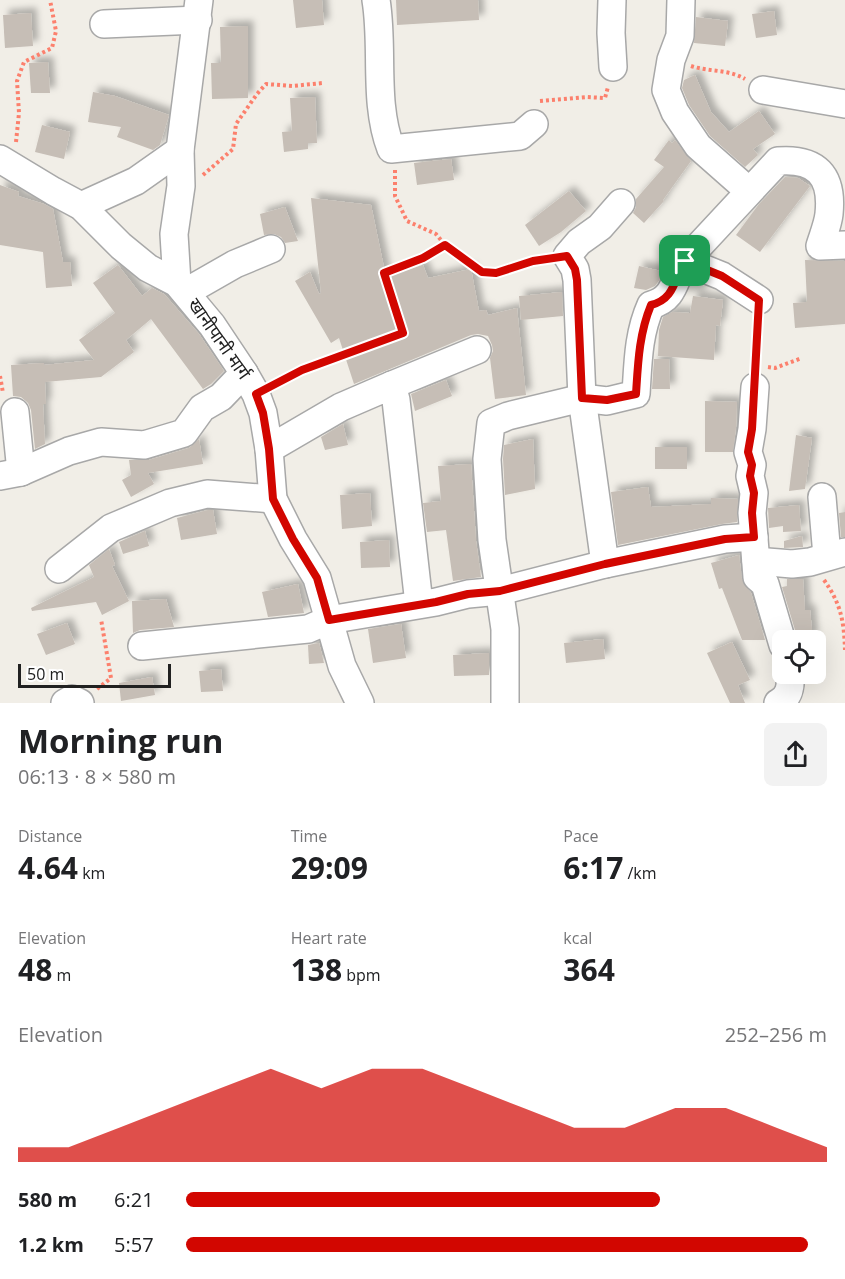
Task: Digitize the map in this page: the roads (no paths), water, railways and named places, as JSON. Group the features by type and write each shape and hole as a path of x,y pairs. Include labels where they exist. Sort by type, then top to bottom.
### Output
{"street":[{"path":"376,0 382,113 390,149 520,136 534,124"},
{"path":"612,0 613,67"},
{"path":"681,0 680,36 670,60 666,90 675,112 698,146 749,191"},
{"path":"104,24 198,10 180,150 181,186 174,234 181,288 271,249"},
{"path":"763,90 845,104"},
{"path":"81,206 136,181 180,150"},
{"path":"505,703 505,629 492,540 486,459 491,423 508,416 582,398 607,400 636,394 639,348 644,321 651,305 663,302 673,289 676,276 685,261 778,161 793,160 814,166 828,186 829,215 820,246 845,245"},
{"name":"खानीपानी मार्ग","path":"6,163 81,206 147,268 181,288 212,325 250,384 263,413 269,449 273,499 293,539 317,578 342,666 360,703"},
{"path":"605,564 582,398 577,280 575,269 567,256 579,242 600,227 621,203"},
{"path":"685,261 722,276 759,300"},
{"path":"269,449 341,407 477,350"},
{"path":"755,376 752,429 748,452 752,465 750,476 754,493 752,513 755,549 758,577 765,584 779,630"},
{"path":"15,412 10,474 69,451 101,442 144,445 184,433 202,408 250,384"},
{"path":"392,385 396,400 419,604"},
{"path":"59,569 111,528 170,502 207,494 273,499"},
{"path":"142,646 308,629 329,620 436,602 468,594 500,591 605,564 725,539 792,564 827,557 822,497"},
{"path":"778,703 785,700 791,684"},
{"path":"65,703 72,699 80,703"}]}
